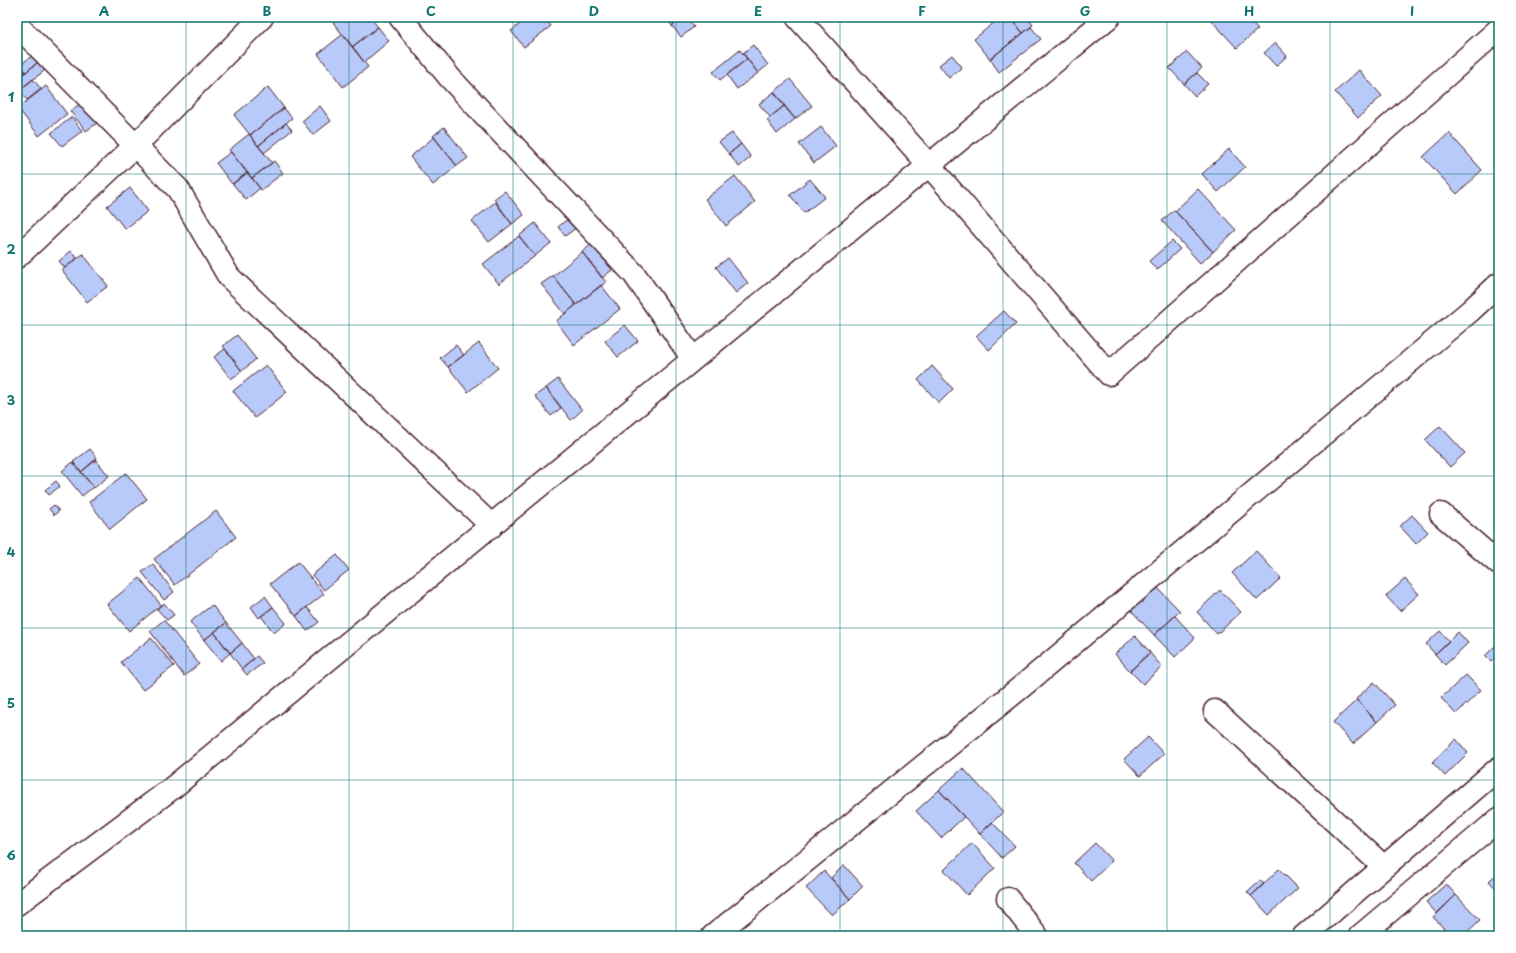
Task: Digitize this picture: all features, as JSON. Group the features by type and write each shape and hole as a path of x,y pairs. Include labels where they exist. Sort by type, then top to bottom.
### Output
{"street":[{"path":"17,257 136,146 262,17"},
{"path":"400,17 450,78 634,274 693,359"},
{"path":"797,17 929,165 1109,374 1499,29"},
{"path":"17,904 171,789 1109,17"},
{"path":"17,25 178,189 229,277 492,526"},
{"path":"713,936 1025,684 1470,311 1499,284"},
{"path":"1441,514 1499,564"},
{"path":"1215,711 1384,867"},
{"path":"1304,936 1499,768"},
{"path":"1360,936 1499,819"},
{"path":"1008,899 1037,936"}],"building":[{"path":"329,17 370,17 378,27 352,47"},
{"path":"529,17 543,17 551,26 524,47 511,31"},
{"path":"665,17 683,17 672,26"},
{"path":"683,17 687,17 694,27 681,37 672,26"},
{"path":"1001,17 1010,17 1023,33 990,59 974,39"},
{"path":"1010,17 1027,17 1033,25 1023,33"},
{"path":"1212,17 1247,17 1258,29 1237,48 1210,19"},
{"path":"378,27 389,41 364,62 352,47"},
{"path":"1031,27 1041,39 999,72 990,59"},
{"path":"343,34 368,67 343,87 318,54"},
{"path":"1275,43 1287,56 1276,66 1264,53"},
{"path":"753,45 768,65 758,73 743,53"},
{"path":"740,50 747,59 720,80 713,72"},
{"path":"37,52 42,59 26,72 20,65"},
{"path":"1187,52 1202,68 1184,84 1169,68"},
{"path":"952,55 962,67 949,78 939,65"},
{"path":"42,59 49,67 17,92 17,79"},
{"path":"747,59 758,73 737,89 727,75"},
{"path":"23,68 26,72 17,79 17,72"},
{"path":"1359,70 1382,96 1358,118 1335,92"},
{"path":"1197,73 1208,84 1195,96 1184,84"},
{"path":"33,79 41,89 27,100 19,90"},
{"path":"790,79 812,106 795,119 774,92"},
{"path":"46,86 67,114 39,136 18,108"},
{"path":"268,87 284,108 250,135 234,115"},
{"path":"774,92 784,106 770,117 759,104"},
{"path":"84,101 100,121 86,131 70,111"},
{"path":"320,106 331,121 313,135 302,121"},
{"path":"784,106 795,119 777,134 767,120"},
{"path":"284,108 292,118 258,146 250,135"},
{"path":"72,117 82,131 62,146 51,133"},
{"path":"286,123 292,130 264,153 258,146"},
{"path":"444,127 468,158 457,166 433,136"},
{"path":"821,127 836,146 814,163 799,144"},
{"path":"732,133 741,144 729,154 719,142"},
{"path":"1449,133 1482,170 1457,194 1423,157"},
{"path":"249,134 272,163 252,178 229,150"},
{"path":"434,137 457,166 433,185 410,157"},
{"path":"741,144 751,157 739,167 729,154"},
{"path":"1229,149 1245,167 1218,192 1202,174"},
{"path":"231,152 247,173 232,184 216,163"},
{"path":"274,161 283,173 261,190 252,178"},
{"path":"247,173 260,188 246,200 233,184"},
{"path":"735,176 755,202 726,226 705,199"},
{"path":"810,179 825,197 804,213 790,195"},
{"path":"130,188 148,211 125,229 107,206"},
{"path":"1198,189 1236,230 1213,252 1175,211"},
{"path":"505,191 524,215 512,224 494,199"},
{"path":"495,202 512,224 489,242 472,221"},
{"path":"1174,210 1213,252 1200,263 1162,221"},
{"path":"576,212 584,222 565,236 558,227"},
{"path":"535,223 551,243 535,256 519,236"},
{"path":"519,236 535,256 499,284 483,264"},
{"path":"1172,241 1180,249 1157,270 1149,261"},
{"path":"592,244 612,270 602,278 582,252"},
{"path":"71,251 77,258 65,268 59,261"},
{"path":"582,252 606,282 576,305 553,276"},
{"path":"83,254 108,286 87,302 62,270"},
{"path":"728,258 748,283 736,293 716,267"},
{"path":"553,276 576,305 565,314 541,284"},
{"path":"601,285 620,309 574,345 556,321"},
{"path":"1004,311 1016,324 989,350 976,336"},
{"path":"625,325 638,341 618,357 605,341"},
{"path":"237,335 256,359 242,371 223,346"},
{"path":"479,343 498,368 468,392 448,367"},
{"path":"456,345 464,355 448,367 440,358"},
{"path":"225,349 242,371 231,379 214,357"},
{"path":"266,365 287,392 255,418 233,391"},
{"path":"932,366 953,389 939,403 918,380"},
{"path":"558,379 582,410 571,420 546,388"},
{"path":"546,388 561,408 551,416 535,396"},
{"path":"1440,426 1465,453 1450,467 1425,440"},
{"path":"90,449 97,458 81,472 73,462"},
{"path":"96,460 109,476 94,488 81,472"},
{"path":"73,462 93,487 82,496 62,471"},
{"path":"126,473 147,499 110,529 89,502"},
{"path":"56,481 60,486 49,495 45,490"},
{"path":"54,505 59,511 54,515 49,509"},
{"path":"216,511 236,537 175,585 154,559"},
{"path":"1412,515 1428,532 1416,544 1400,526"},
{"path":"1256,551 1281,578 1257,600 1232,573"},
{"path":"337,555 349,570 324,590 312,575"},
{"path":"298,562 324,594 296,616 270,584"},
{"path":"153,564 174,592 164,600 142,572"},
{"path":"140,578 161,605 129,631 107,604"},
{"path":"1405,579 1419,594 1400,611 1386,596"},
{"path":"1154,584 1180,611 1154,635 1129,608"},
{"path":"1220,590 1241,612 1217,634 1197,612"},
{"path":"265,596 273,607 259,618 251,607"},
{"path":"164,603 174,615 167,620 157,609"},
{"path":"212,605 226,623 204,640 190,622"},
{"path":"273,607 286,623 274,633 261,616"},
{"path":"307,607 319,622 307,631 296,616"},
{"path":"1175,616 1195,638 1175,657 1154,635"},
{"path":"164,620 199,664 184,676 150,631"},
{"path":"226,623 242,643 230,653 214,632"},
{"path":"1440,631 1449,641 1435,654 1426,644"},
{"path":"214,632 230,653 221,661 204,640"},
{"path":"1458,632 1468,643 1445,665 1435,654"},
{"path":"1135,636 1150,652 1130,671 1115,654"},
{"path":"151,638 174,666 143,690 121,662"},
{"path":"242,643 254,659 242,669 230,653"},
{"path":"1498,643 1499,655 1491,662 1485,656"},
{"path":"1150,653 1162,667 1143,684 1130,671"},
{"path":"257,656 263,663 247,675 242,669"},
{"path":"1466,675 1481,690 1456,714 1441,698"},
{"path":"1374,682 1395,705 1377,722 1356,699"},
{"path":"1357,700 1377,722 1353,744 1333,722"},
{"path":"1148,737 1164,754 1140,776 1124,759"},
{"path":"1456,739 1468,753 1445,776 1432,762"},
{"path":"963,768 1003,812 980,834 939,790"},
{"path":"939,790 964,817 941,838 916,811"},
{"path":"992,822 1015,846 1002,858 980,834"},
{"path":"972,843 995,868 967,895 944,870"},
{"path":"1095,843 1112,861 1091,881 1074,863"},
{"path":"844,865 863,886 850,899 831,878"},
{"path":"1279,869 1298,888 1269,915 1251,896"},
{"path":"824,871 850,899 832,915 806,888"},
{"path":"1499,872 1499,892 1489,881"},
{"path":"1260,880 1264,884 1251,896 1247,892"},
{"path":"1446,884 1456,895 1437,914 1426,902"},
{"path":"1456,895 1480,920 1463,936 1451,936 1433,917"}]}
